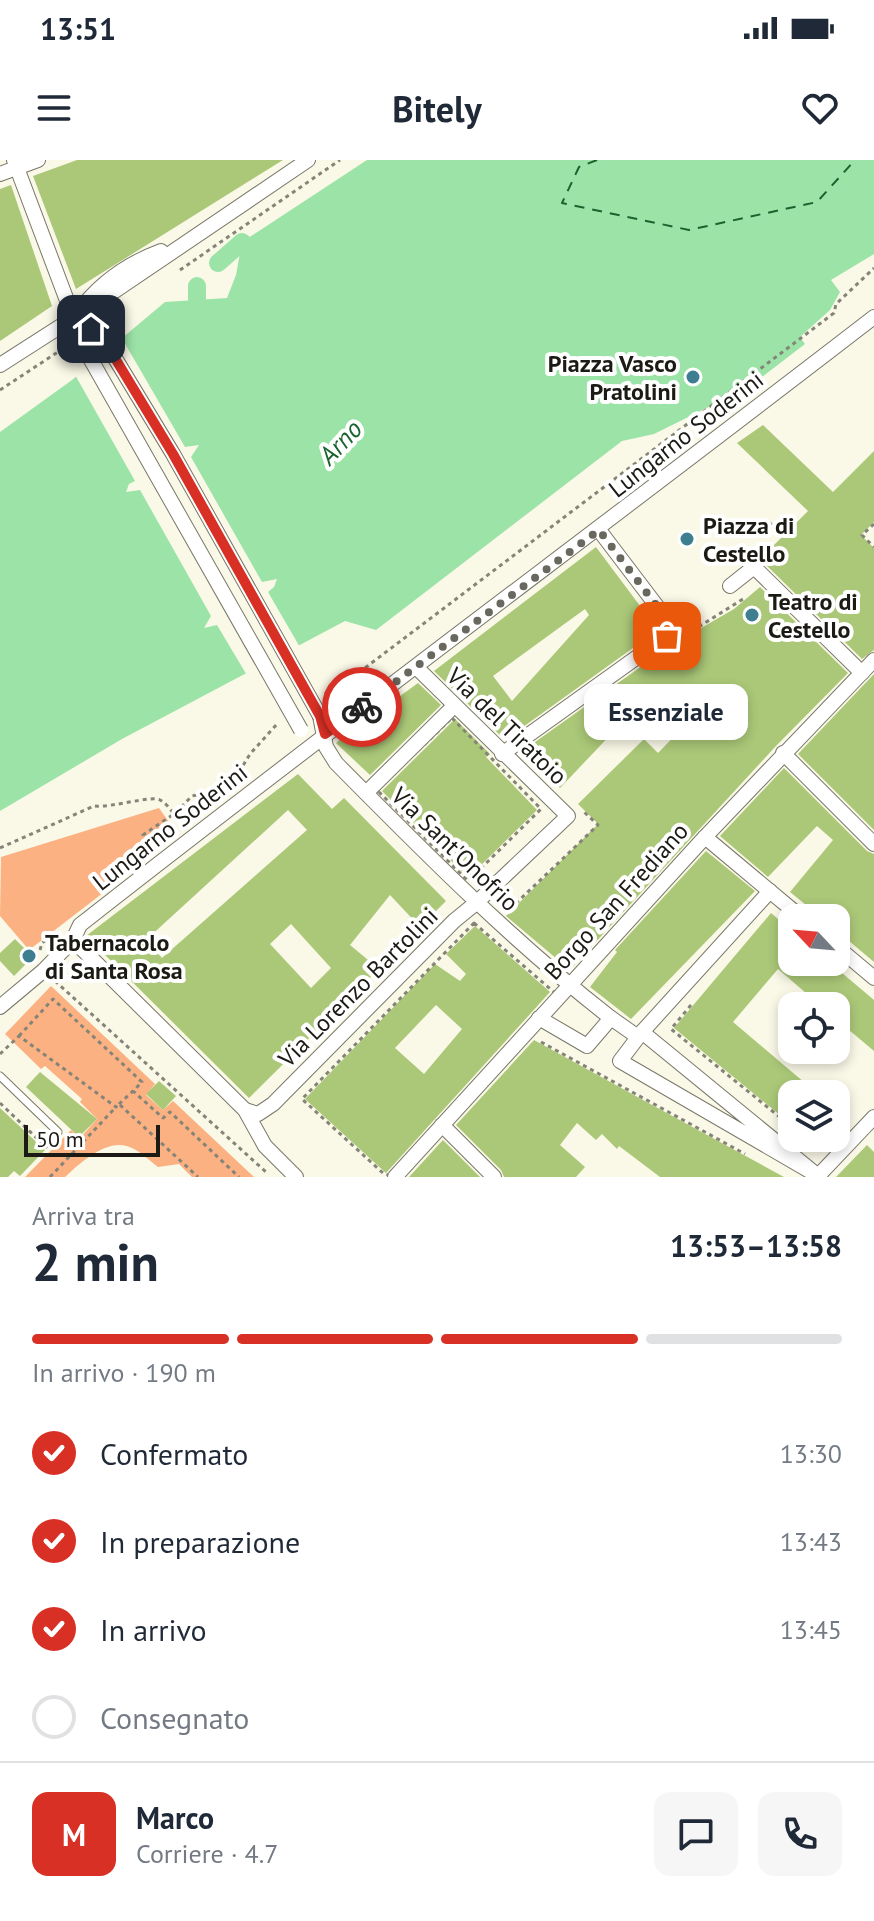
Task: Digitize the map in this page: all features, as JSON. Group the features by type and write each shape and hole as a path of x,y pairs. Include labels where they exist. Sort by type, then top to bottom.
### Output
{"street":[{"path":"0,174 16,164 38,160"},
{"path":"0,365 73,318 94,291 143,258 184,242 308,160"},
{"path":"16,164 86,351 309,746"},
{"name":"Lungarno Soderini","path":"0,1007 43,971 73,940 80,925 309,746 599,530 874,317"},
{"name":"Via Sant'Onofrio","path":"73,318 104,340 173,454 320,716 329,754 372,791 476,903 569,985 611,1018 640,1034 819,1177"},
{"path":"502,754 675,630 599,530"},
{"path":"730,586 754,567 862,673"},
{"name":"Borgo San Frediano","path":"395,1177 705,837 874,660"},
{"name":"Via del Tiratoio","path":"416,667 568,816"},
{"path":"372,791 454,706"},
{"path":"783,753 874,844"},
{"name":"Via Lorenzo Bartolini","path":"245,1110 258,1114 273,1104 454,921 568,816"},
{"path":"705,837 785,904"},
{"path":"770,891 640,1034 620,1061 819,1177 874,1117"},
{"path":"73,940 245,1110 265,1146 296,1177"},
{"path":"850,958 874,978"},
{"path":"539,1018 587,1046 611,1018"},
{"path":"442,1125 494,1177"}],"lane":[{"path":"0,1076 58,1132"}],"path":[{"path":"180,270 340,160"},
{"path":"326,694 365,668 834,313 836,304 874,268"},
{"path":"0,390 61,350"},
{"path":"769,522 782,537"},
{"path":"874,524 862,535 874,547"},
{"path":"154,857 143,835 174,814 192,796 230,787 250,754 272,727 285,718"},
{"path":"372,791 452,718 541,809 468,881"},
{"path":"0,848 94,806 109,808 153,797 165,803 174,814"},
{"path":"302,1099 384,1174 389,1175 555,993 474,923"},
{"path":"43,971 271,1177"},
{"path":"0,1054 53,999 142,1082 50,1177"},
{"path":"671,1029 778,1116"},
{"path":"19,1036 118,1105 198,1177"},
{"path":"539,1041 746,1154"},
{"path":"133,1091 163,1118 170,1112 239,1177"},
{"path":"0,1103 47,1148"}],"shaded area":[{"path":"159,808 178,835 29,950 0,916 1,857"},
{"path":"51,986 155,1084 146,1095 163,1110 173,1101 254,1177 192,1177 179,1164 158,1167 132,1148 114,1145 96,1152 65,1177 25,1177 71,1130 80,1138 97,1119 80,1102 82,1099 45,1066 41,1069 5,1034"}],"water":[{"name":"Arno","path":"367,160 874,160 874,254 831,280 840,292 830,310 800,337 805,344 749,387 654,434 622,441 376,630 345,621 122,739 0,811 0,432 72,380 165,302 227,298 236,275 242,242"}],"pier":[{"path":"120,335 185,447 199,445 191,457 262,582 277,579 268,592 301,649 248,677 217,625 204,628 211,616 140,490 126,492 129,484 135,481 74,373"}],"building":[{"path":"77,160 283,160 76,289 33,176"},
{"path":"11,185 52,306 0,341 0,189"},
{"path":"763,425 833,492 874,451 874,522 861,535 874,548 874,650 862,659 760,559 808,511 737,443"},
{"path":"596,547 658,630 505,740 434,671","holes":["585,609 589,615 512,701 493,676"]},
{"path":"760,587 848,673 775,747 570,970 506,916 598,824 578,804 644,739 658,753 690,720 667,699 648,719 631,702 611,722 617,728 560,788 521,752 670,646 734,609"},
{"path":"874,674 874,830 798,754"},
{"path":"418,683 441,705 370,775 336,743"},
{"path":"455,719 490,754 486,757 537,810 468,878 382,791"},
{"path":"784,768 867,851 874,854 874,962 850,942 850,904 805,904 790,892 833,840 817,826 768,877 720,836"},
{"path":"298,774 332,809 344,798 446,901 420,927 390,895 350,945 379,969 249,1098 86,936","holes":["288,810 307,830 162,958 146,940","291,924 331,968 311,988 270,944"]},
{"path":"706,851 755,891 631,1019 590,987 617,952 615,950"},
{"path":"771,913 778,919 778,969 733,1022 778,1060 778,1064 783,1064 801,1080 778,1080 778,1113 674,1028"},
{"path":"475,926 550,992 386,1173 305,1099 435,964 460,981 466,974 446,954","holes":["436,1005 462,1029 424,1074 395,1048"]},
{"path":"15,939 28,952 28,962 14,976 0,961 0,953"},
{"path":"786,976 846,976 874,1000 874,1051 850,1031 850,992 805,992"},
{"path":"534,1040 784,1177 660,1177 619,1146 617,1149 602,1134 596,1140 577,1123 560,1145 585,1167 576,1177 504,1177 501,1170 456,1125"},
{"path":"40,1072 97,1119 79,1137 26,1087"},
{"path":"159,1081 176,1096 163,1110 146,1094"},
{"path":"0,1108 45,1150 20,1176 14,1171 8,1177 0,1177"},
{"path":"443,1140 480,1177 409,1177"},
{"path":"867,1145 874,1152 874,1177 836,1177"}],"waterway":[{"path":"218,263 242,242"},
{"path":"197,286 197,299"}],"ferry route":[{"path":"597,160 579,167 562,203 689,230 817,202 855,160"}],"way so far":[{"path":"362,707 599,530 675,630 667,636"}],"place":[{"name":"Piazza Vasco Pratolini","path":"693,377"},
{"name":"Piazza di Cestello","path":"687,539"},
{"name":"Teatro di Cestello","path":"752,615"},
{"name":"Essenziale","path":"667,636"},
{"name":"Tabernacolo di Santa Rosa","path":"29,956"}],"route":[{"path":"91,329 104,340 173,454 320,716 325,734 362,707"}]}
